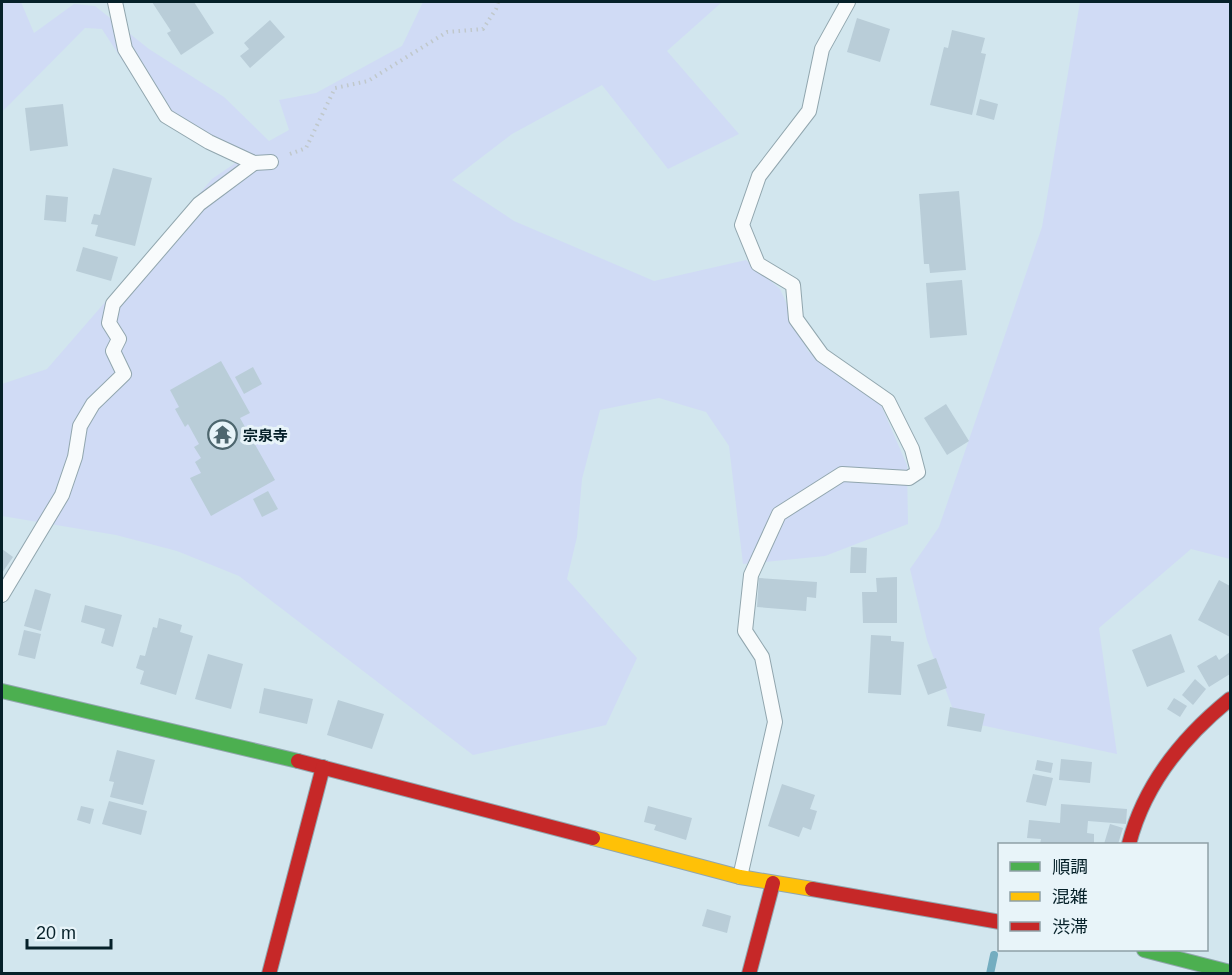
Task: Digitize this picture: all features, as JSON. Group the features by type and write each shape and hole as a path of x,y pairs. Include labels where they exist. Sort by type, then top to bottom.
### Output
{"street":[{"path":"2,691 323,767 740,877 998,922"},
{"path":"1129,843 1139,810 1166,767 1194,730 1230,699"},
{"path":"269,974 323,767"},
{"path":"749,974 772,883"},
{"path":"1148,951 1230,972"}],"lane":[{"path":"115,2 125,49 166,116 209,142 254,163 271,162"},
{"path":"740,877 775,722 762,657 745,631 751,575 778,514 842,474 909,478 918,472 912,448 888,401 822,355 796,319 793,285 758,264 742,225 759,176 809,111 822,49 848,2"},
{"path":"2,595 62,495 75,457 80,426 93,404 124,374 113,351 119,339 109,323 113,304 199,204 254,163"}],"path":[{"path":"271,162 306,148 335,88 368,81 447,32 483,29 498,2"}],"shaded area":[{"path":"2,2 21,2 34,33 74,4 95,6 149,49 224,97 269,141 289,130 279,100 316,93 402,46 423,2 722,2 667,51 739,134 668,169 602,85 512,134 452,180 514,221 654,281 746,260 780,289 808,351 881,405 907,465 908,524 825,556 743,564 729,446 706,412 659,398 600,410 582,479 577,537 567,579 637,658 606,725 473,755 239,576 177,551 116,535 2,516 2,384 47,369 212,179 247,155 152,106 102,29 85,28 2,112"},
{"path":"1080,2 1230,2 1230,559 1191,549 1099,628 1117,754 957,720 927,640 910,569 939,527 1042,227"}],"building":[{"path":"152,2 194,2 214,33 181,55 167,33 171,31"},
{"path":"857,18 890,29 880,62 847,52"},
{"path":"270,20 285,37 250,68 240,56 249,49 244,43"},
{"path":"952,30 985,38 981,53 986,54 972,115 930,105 944,47 948,48"},
{"path":"980,99 998,104 994,120 976,115"},
{"path":"63,104 68,146 30,151 25,108"},
{"path":"113,168 152,178 135,246 95,236 98,225 91,224 94,214 100,215"},
{"path":"959,191 966,270 930,273 929,264 924,264 919,194"},
{"path":"46,195 68,197 66,222 44,220"},
{"path":"83,247 118,257 111,281 76,271"},
{"path":"962,280 967,335 930,338 926,283"},
{"name":"宗泉寺","path":"221,361 250,413 240,418 275,480 211,516 190,478 201,473 195,462 201,458 194,447 199,444 188,424 185,427 175,409 179,407 170,390"},
{"path":"253,367 262,384 244,394 235,377"},
{"path":"946,404 969,441 947,455 924,418"},
{"path":"268,491 278,509 262,517 253,499"},
{"path":"851,547 867,548 866,573 850,573"},
{"path":"2,549 13,557 2,573"},
{"path":"897,577 897,623 863,623 862,592 877,592 876,578"},
{"path":"759,578 817,582 816,598 807,597 806,611 757,607"},
{"path":"1219,580 1230,586 1230,637 1198,620"},
{"path":"35,589 51,594 41,631 24,626"},
{"path":"85,605 122,615 113,647 101,643 105,629 81,622"},
{"path":"159,618 182,625 180,632 193,636 176,695 140,684 144,671 136,668 140,655 145,656 153,627 157,628"},
{"path":"24,630 41,634 35,659 18,655"},
{"path":"1171,634 1185,672 1147,687 1132,650"},
{"path":"871,635 891,636 891,641 904,642 901,695 868,693"},
{"path":"1230,652 1230,674 1209,687 1197,666 1216,655 1219,660"},
{"path":"208,654 243,664 231,709 195,699"},
{"path":"936,658 947,688 928,695 917,665"},
{"path":"1195,679 1206,689 1193,705 1182,695"},
{"path":"264,688 313,699 307,724 259,713"},
{"path":"1174,698 1187,706 1180,717 1167,709"},
{"path":"338,700 384,714 372,749 327,735"},
{"path":"950,707 985,714 981,732 947,726"},
{"path":"117,750 155,760 143,805 110,797 114,782 109,781"},
{"path":"1061,759 1092,762 1090,783 1059,780"},
{"path":"1037,760 1053,763 1051,773 1035,770"},
{"path":"1033,774 1053,778 1046,806 1026,802"},
{"path":"782,784 815,795 810,809 817,811 811,830 803,827 799,837 768,826"},
{"path":"109,801 147,811 141,835 102,824"},
{"path":"1061,804 1127,809 1126,824 1088,821 1087,833 1094,834 1094,843 1040,843 1041,839 1027,838 1029,820 1060,823"},
{"path":"81,806 94,809 90,824 77,820"},
{"path":"648,806 692,818 686,840 654,830 656,825 644,822"},
{"path":"1110,824 1123,828 1118,843 1104,843"},
{"path":"707,909 731,916 727,933 702,926"}],"waterway":[{"path":"990,974 994,955"}],"traffic: fast":[{"path":"2,691 298,761"},
{"path":"1148,951 1230,972"}],"traffic: slow":[{"path":"593,838 740,877 812,889"}],"traffic: jam":[{"path":"1129,843 1144,802 1155,782 1196,729 1230,699"},
{"path":"298,761 593,838"},
{"path":"269,974 323,767"},
{"path":"749,974 773,883"},
{"path":"812,889 998,922"}],"place":[{"name":"宗泉寺","path":"222,435"}]}
